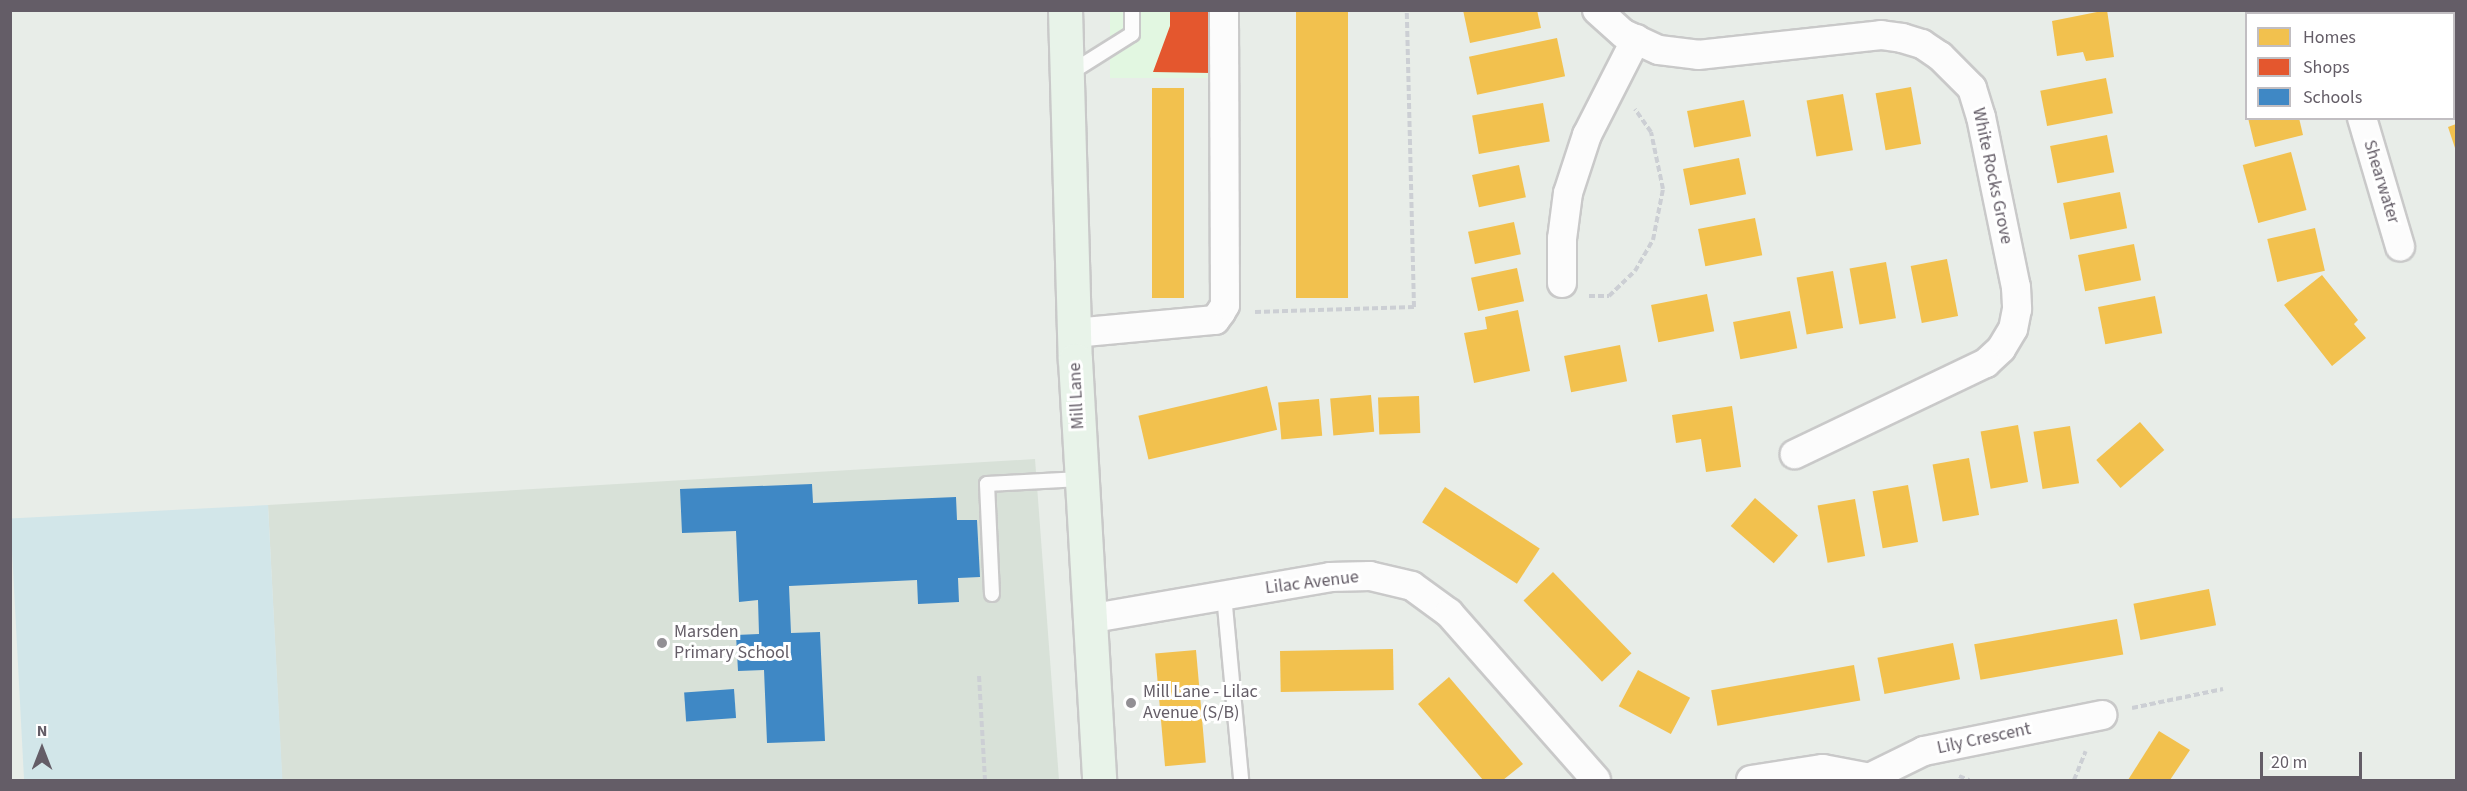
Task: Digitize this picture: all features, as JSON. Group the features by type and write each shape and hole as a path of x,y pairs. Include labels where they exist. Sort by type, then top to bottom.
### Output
{"main road":[{"name":"Mill Lane","path":"1065,10 1074,333 1088,619 1099,780"}],"street":[{"path":"1074,333 1215,320 1225,305 1224,10"},
{"name":"White Rocks Grove","path":"1597,10 1624,34 1659,50 1698,55 1881,35 1902,38 1922,44 1940,56 1972,88 1981,117 2016,286 2017,309 2013,329 2001,349 1986,363 1795,454"},
{"path":"1562,283 1562,239 1568,193 1587,135 1636,39"},
{"name":"Shearwater","path":"2363,120 2400,246"},
{"name":"Lilac Avenue","path":"1088,619 1330,577 1370,576 1412,586 1449,613 1596,780"},
{"name":"Lily Crescent","path":"1751,780 1823,769 1876,779 1924,751 2102,715"}],"lane":[{"path":"1067,75 1132,34 1132,10"},
{"path":"992,594 987,484 1081,479"},
{"path":"1224,595 1241,780"}],"path":[{"path":"1221,312 1414,307 1407,10"},
{"path":"1562,283 1575,297 1609,296 1635,271 1653,240 1663,189 1651,132 1616,80"},
{"path":"979,676 985,780"},
{"path":"2102,715 2223,688"}],"shaded area":[{"path":"1110,11 1212,11 1212,78 1110,78"},
{"name":"Marsden Primary School","path":"1035,459 1059,780 282,780 268,505"},
{"path":"268,505 282,780 24,780 10,519"}],"building: Homes":[{"path":"1296,10 1348,10 1348,298 1296,298"},
{"path":"1463,10 1537,10 1541,28 1470,43"},
{"path":"2107,10 2114,57 2086,61 2083,52 2057,56 2052,21"},
{"path":"2455,19 2456,102 2455,102"},
{"path":"1557,38 1565,76 1477,95 1469,57"},
{"path":"2106,78 2113,113 2047,126 2040,91"},
{"path":"1911,87 1921,144 1886,150 1876,93"},
{"path":"1152,88 1184,88 1184,298 1152,298"},
{"path":"1843,94 1853,150 1816,157 1807,100"},
{"path":"1744,100 1751,136 1694,147 1687,111"},
{"path":"1543,103 1550,141 1479,154 1472,116"},
{"path":"2248,120 2299,120 2303,135 2255,147"},
{"path":"2456,124 2456,151 2448,127"},
{"path":"2107,135 2114,172 2057,183 2050,146"},
{"path":"2291,152 2307,210 2258,223 2243,165"},
{"path":"1739,158 1746,194 1690,205 1683,169"},
{"path":"1519,165 1526,197 1479,207 1472,175"},
{"path":"2120,192 2127,228 2070,239 2063,203"},
{"path":"1755,218 1762,255 1705,266 1698,229"},
{"path":"1514,222 1521,254 1475,264 1468,232"},
{"path":"2315,228 2325,271 2277,282 2267,239"},
{"path":"2134,244 2141,280 2085,291 2078,255"},
{"path":"1947,259 1958,316 1922,323 1911,266"},
{"path":"1886,262 1896,318 1859,325 1850,268"},
{"path":"1517,268 1524,301 1478,311 1471,278"},
{"path":"1833,271 1843,328 1807,335 1797,277"},
{"path":"2322,275 2358,320 2354,324 2366,338 2332,366 2284,305"},
{"path":"1707,294 1714,331 1658,342 1651,305"},
{"path":"2155,296 2162,333 2105,344 2098,307"},
{"path":"1518,310 1530,371 1474,383 1464,333 1487,329 1485,317"},
{"path":"1790,311 1797,348 1740,359 1733,322"},
{"path":"1620,345 1627,381 1571,392 1564,356"},
{"path":"1267,386 1277,430 1149,460 1138,416"},
{"path":"1371,395 1374,432 1333,435 1330,399"},
{"path":"1419,396 1420,433 1379,434 1378,397"},
{"path":"1319,399 1322,436 1281,439 1278,403"},
{"path":"1732,406 1741,467 1706,472 1701,439 1676,443 1672,415"},
{"path":"2140,422 2164,450 2121,488 2096,460"},
{"path":"2018,425 2028,482 1991,489 1981,432"},
{"path":"2070,426 2079,483 2043,489 2033,432"},
{"path":"1969,458 1979,515 1943,522 1933,464"},
{"path":"1908,485 1918,542 1883,548 1873,491"},
{"path":"1445,487 1540,549 1517,584 1422,522"},
{"path":"1755,498 1798,535 1774,563 1731,526"},
{"path":"1855,499 1865,556 1828,563 1818,506"},
{"path":"1553,572 1631,653 1602,682 1524,600"},
{"path":"2209,589 2216,625 2140,640 2133,604"},
{"path":"2117,619 2123,654 1980,680 1974,644"},
{"path":"1953,643 1960,679 1884,694 1877,658"},
{"path":"1393,649 1394,690 1281,692 1280,651"},
{"path":"1196,650 1206,763 1165,766 1155,654"},
{"path":"1854,665 1860,700 1717,726 1711,690"},
{"path":"1638,670 1690,698 1671,734 1619,706"},
{"path":"1449,677 1523,764 1503,780 1483,780 1418,704"},
{"path":"2159,731 2190,750 2170,780 2128,780"}],"building: Shops":[{"path":"1170,10 1212,10 1211,73 1153,72 1170,26"}],"building: Schools":[{"path":"812,484 813,503 956,497 957,520 977,520 980,577 958,578 959,602 918,604 917,580 789,586 791,633 820,632 825,741 767,743 764,670 738,671 736,635 759,634 758,600 739,602 736,531 682,533 680,489"},
{"path":"734,689 736,718 686,721 684,692"}],"place":[{"name":"Marsden Primary School","path":"662,643"},
{"name":"Mill Lane - Lilac Avenue (S/B)","path":"1131,703"}]}
